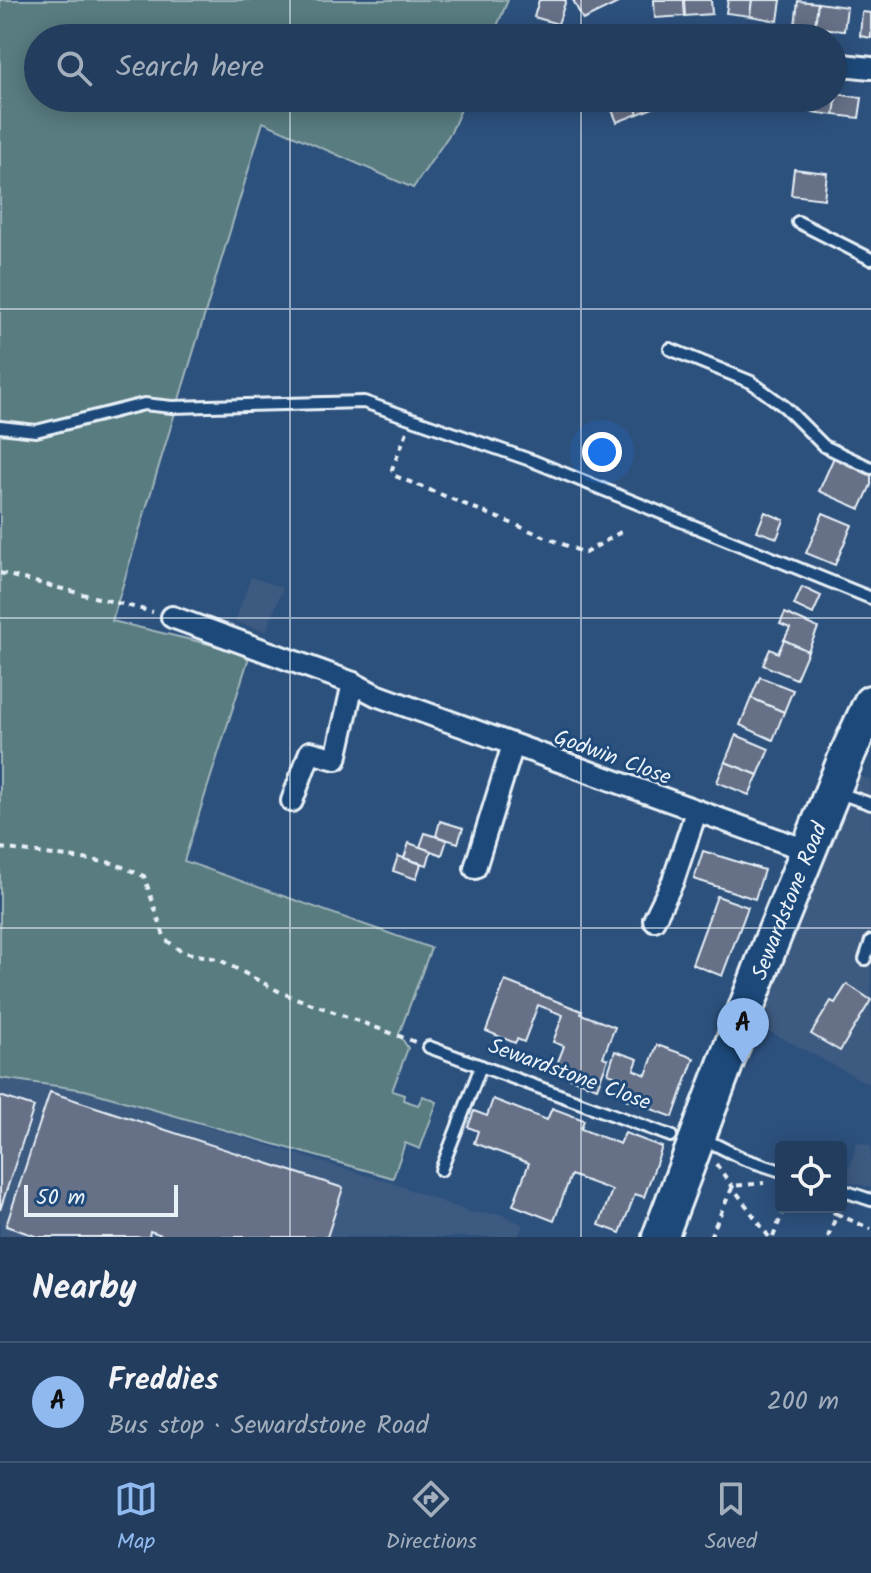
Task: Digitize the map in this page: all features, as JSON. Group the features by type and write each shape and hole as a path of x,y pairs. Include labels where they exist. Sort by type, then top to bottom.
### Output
{"main road":[{"name":"Sewardstone Road","path":"660,1237 687,1139 833,791 859,757 871,703"}],"street":[{"path":"847,65 871,68"},
{"name":"Godwin Close","path":"172,617 353,683 376,695 809,851"},
{"path":"292,801 310,752 336,759 353,683"},
{"path":"475,868 513,745"},
{"path":"654,920 673,881 696,812"}],"lane":[{"path":"798,222 871,259"},
{"path":"670,349 751,382 785,407 824,446 871,468"},
{"path":"0,427 36,431 144,404 172,407 364,402 533,461 871,598"},
{"path":"833,791 871,804"},
{"path":"865,959 871,941"},
{"name":"Sewardstone Close","path":"429,1047 775,1169"},
{"path":"441,1170 481,1066"},
{"path":"847,1192 871,1200"}],"path":[{"path":"412,419 392,469 395,476 585,553 626,529"},
{"path":"0,573 172,617"},
{"path":"0,848 113,863 144,876 165,939 182,952 218,959 282,993 429,1047"},
{"path":"687,1139 712,1157 771,1237 782,1213"},
{"path":"733,1186 762,1182 772,1186"},
{"path":"710,1237 733,1186"},
{"path":"828,1237 837,1214 871,1229"}],"shaded area":[{"path":"251,577 283,588 266,631 235,622"},
{"path":"857,776 871,779 871,1085 748,1020"},
{"path":"0,1078 85,1090 392,1183 472,1213 501,1214 523,1225 518,1237 0,1237"},
{"path":"857,1142 871,1146 871,1188 847,1181"}],"green space":[{"path":"0,0 508,0 498,24 24,24 24,112 460,112 451,132 413,188 263,122 112,621 250,654 184,861 431,948 399,1034 408,1048 392,1091 404,1095 403,1100 418,1105 423,1096 437,1102 420,1149 405,1143 393,1178 85,1090 0,1078"}],"building":[{"path":"539,0 566,0 558,24 534,17"},
{"path":"573,0 617,0 618,3 583,20"},
{"path":"654,0 684,0 685,16 655,18"},
{"path":"684,0 711,0 712,14 685,16"},
{"path":"728,0 752,0 750,16 726,13"},
{"path":"752,0 781,0 778,21 750,16"},
{"path":"798,1 818,3 815,24 795,24"},
{"path":"818,3 847,7 845,24 815,24"},
{"path":"862,12 871,13 871,38 860,36"},
{"path":"847,96 862,98 859,118 834,115 834,112 847,112"},
{"path":"613,112 637,112 638,114 617,122"},
{"path":"794,169 827,173 824,199 791,195"},
{"path":"834,457 871,473 871,485 860,509 819,491"},
{"path":"765,512 784,520 777,538 757,531"},
{"path":"823,513 852,525 835,565 806,553"},
{"path":"802,587 821,596 813,614 794,605"},
{"path":"785,613 818,628 808,651 784,640 790,628 780,624"},
{"path":"784,640 808,651 796,679 763,665 770,649 778,653"},
{"path":"760,677 793,690 784,712 751,698"},
{"path":"751,698 784,712 773,740 740,725"},
{"path":"736,735 769,749 758,775 725,762"},
{"path":"725,762 758,775 749,795 717,782"},
{"path":"440,821 463,828 458,843 436,836"},
{"path":"425,833 447,840 442,855 420,847"},
{"path":"409,843 431,851 427,865 404,858"},
{"path":"703,851 764,870 755,899 694,879"},
{"path":"398,856 421,864 416,879 393,871"},
{"path":"717,896 748,907 722,976 692,964"},
{"path":"505,981 615,1027 603,1057 608,1059 597,1088 554,1072 564,1046 553,1042 563,1015 538,1005 524,1042 517,1039 515,1043 486,1031"},
{"path":"847,984 871,1000 840,1051 811,1034 831,1001 835,1003"},
{"path":"657,1045 694,1058 673,1117 627,1100 632,1088 626,1085 628,1080 608,1073 615,1051 638,1059 634,1070 646,1075"},
{"path":"50,1092 343,1188 327,1237 168,1237 150,1231 149,1237 38,1237 6,1226"},
{"path":"0,1096 34,1107 0,1210"},
{"path":"493,1099 547,1120 552,1108 584,1120 581,1129 620,1144 625,1133 662,1147 644,1197 635,1194 620,1233 599,1225 612,1190 571,1175 554,1221 513,1205 529,1163 474,1143 478,1131 468,1127 474,1111 487,1116"}],"place":[{"name":"Freddies","path":"743,1064"}]}
